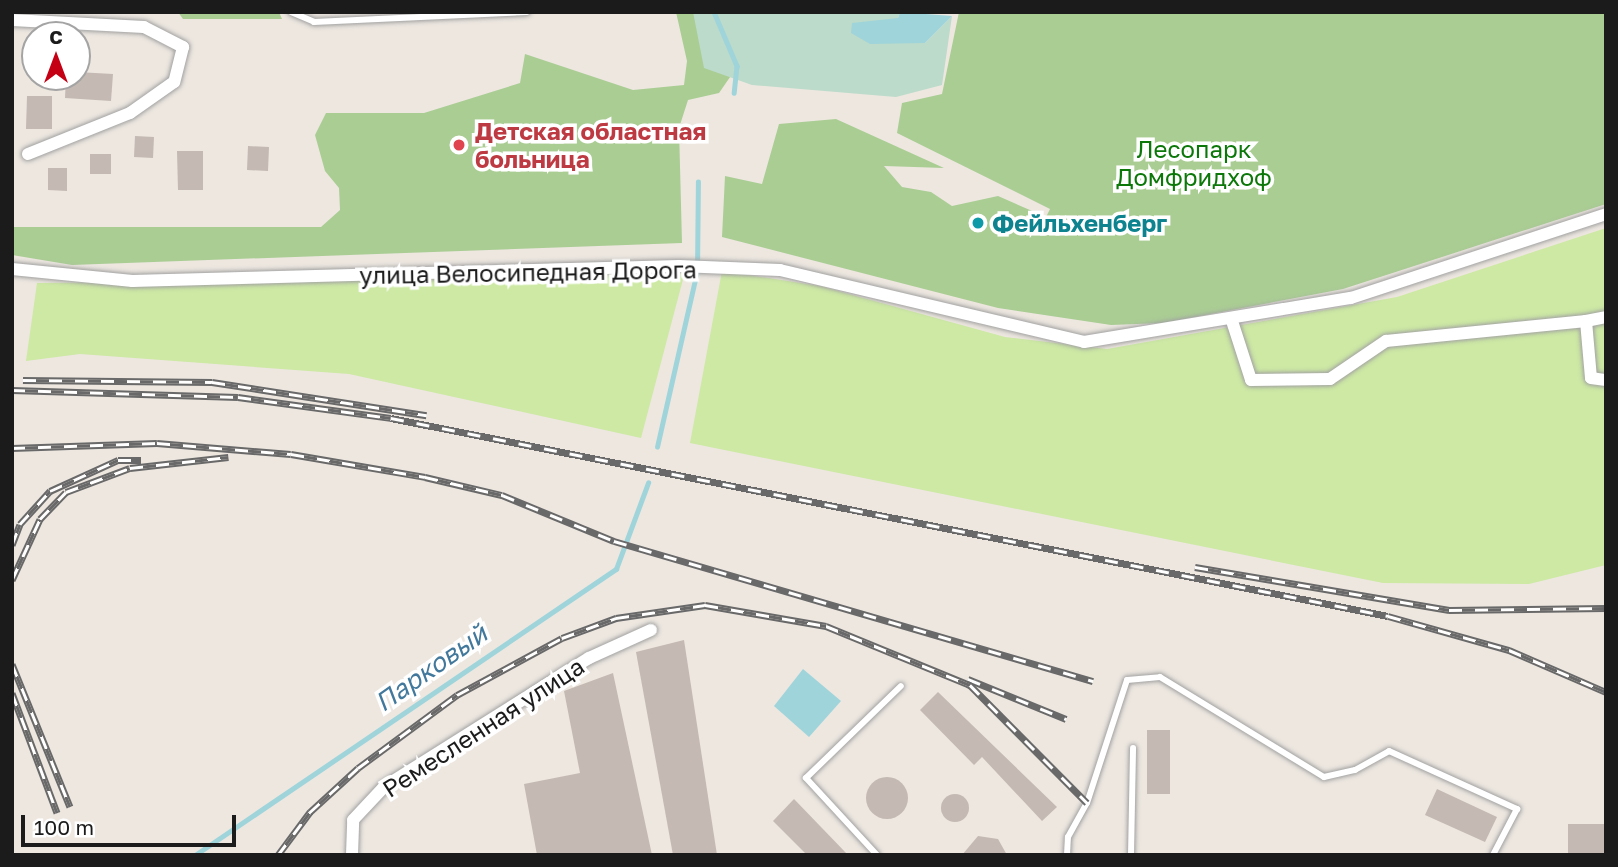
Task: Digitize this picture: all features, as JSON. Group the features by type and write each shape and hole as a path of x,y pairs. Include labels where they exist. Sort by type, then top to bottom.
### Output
{"street":[{"path":"12,20 144,27 183,47 174,82 131,113 28,154"},
{"name":"улица Велосипедная Дорога","path":"12,269 132,281 679,266 780,270 1084,342 1232,321 1351,298 1606,214"},
{"path":"1232,321 1251,380 1330,379 1386,341 1606,317"},
{"path":"1586,321 1591,378 1606,380"},
{"name":"Ремесленная улица","path":"352,855 353,820 384,788 589,658 651,630"}],"lane":[{"path":"291,12 314,22 527,12"},
{"path":"1067,855 1068,838 1087,803 1127,680 1160,677 1324,777 1355,770 1389,751 1517,809 1493,855"},
{"path":"877,855 806,778 901,686"},
{"path":"1131,855 1133,748"}],"green space":[{"path":"178,12 279,12 282,19 183,19"},
{"path":"676,12 775,12 719,93 688,100 679,128 682,243 72,265 12,255 12,227 321,227 340,210 339,188 325,171 315,135 326,113 424,113 520,83 525,54 633,90 684,85 687,61"},
{"path":"693,12 900,12 898,18 925,43 952,16 942,85 896,97 752,85 704,68"},
{"name":"Лесопарк Домфридхоф","path":"959,12 1606,12 1606,204 1343,289 1163,323 1111,325 998,308 722,237 725,176 762,184 779,124 836,119 944,168 884,166 902,187 931,192 952,206 998,196 1046,217 1050,209 897,133 902,103 942,94"},
{"path":"1606,228 1606,565 1529,584 1383,583 690,443 722,271 820,286 1005,337 1107,349 1397,297"},
{"path":"686,268 641,438 349,374 80,354 26,361 37,283 434,279"}],"water":[{"path":"900,12 952,16 925,43 870,44 851,33 852,23 898,18"},
{"path":"803,669 841,701 809,737 774,706"}],"building":[{"path":"91,73 113,74 111,101 65,98 65,91 91,91"},
{"path":"27,96 52,96 52,129 26,129"},
{"path":"135,136 154,137 153,158 134,157"},
{"path":"248,146 269,147 268,171 247,170"},
{"path":"177,151 203,151 203,190 178,190"},
{"path":"90,154 111,154 111,174 90,174"},
{"path":"48,168 67,168 67,191 48,190"},
{"path":"684,640 717,855 673,855 636,652"},
{"path":"613,673 652,855 537,855 524,784 580,773 564,691"},
{"path":"938,692 1057,807 1042,821 982,757 974,765 920,710"},
{"path":"1147,730 1170,730 1170,794 1147,794"},
{"path":"887,777 902,783 908,798 902,813 887,819 872,813 866,798 872,783"},
{"path":"1437,789 1497,817 1485,842 1425,815"},
{"path":"955,794 965,798 969,808 965,818 955,822 945,818 941,808 945,798"},
{"path":"794,799 848,855 807,855 773,821"},
{"path":"1568,824 1606,824 1606,855 1568,855"},
{"path":"978,836 998,839 1007,855 962,855"}],"waterway":[{"name":"Парковый","path":"714,12 737,66 734,93"},
{"name":"Парковый","path":"657,447 697,271 698,182"},
{"name":"Парковый","path":"195,855 616,569 648,483"}],"railway":[{"path":"23,380 212,382 426,415"},
{"path":"12,390 238,397 391,418 1388,616 1509,650 1606,692"},
{"path":"12,448 157,443 291,454 425,477 502,495 614,541 1093,681"},
{"path":"12,580 40,519 66,492 130,468 228,457"},
{"path":"12,545 20,524 50,491 118,460 141,460"},
{"path":"1195,567 1449,610 1606,608"},
{"path":"278,855 310,812 358,768 457,695 562,638 616,618 705,605 826,626 970,685 1087,803"},
{"path":"12,664 70,807"},
{"path":"968,679 1066,719"},
{"path":"12,693 57,813"}],"place":[{"name":"Детская областная больница","path":"459,145"},
{"name":"Фейльхенберг","path":"978,223"}]}
